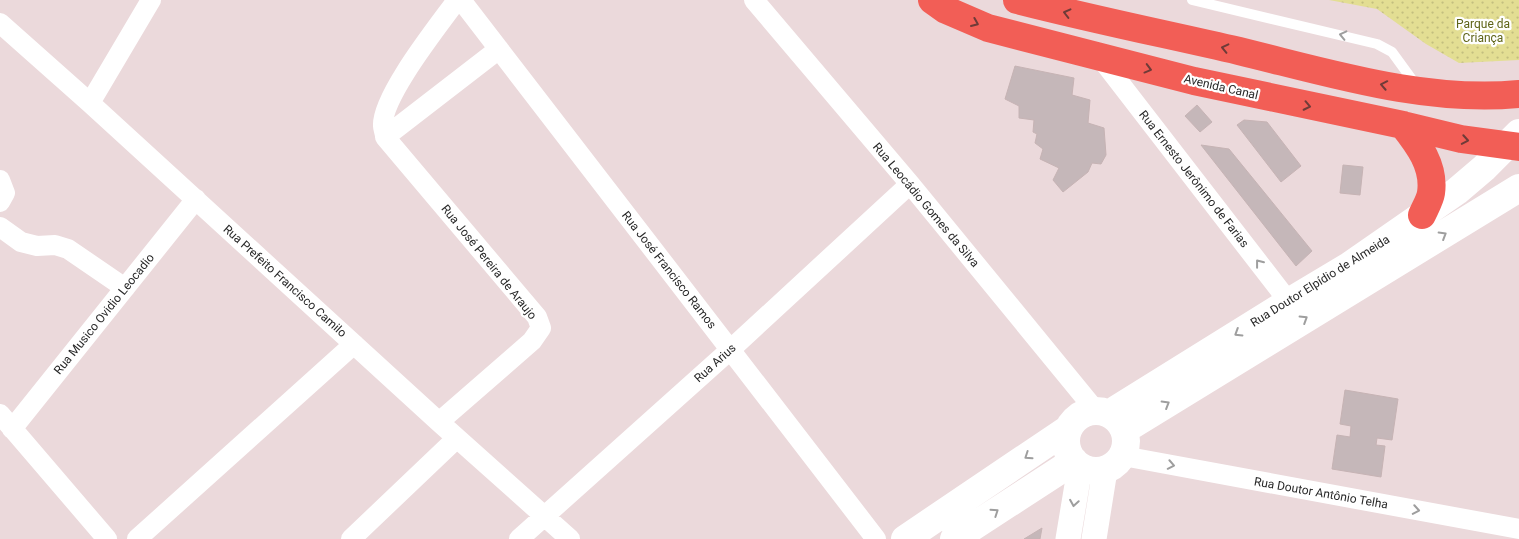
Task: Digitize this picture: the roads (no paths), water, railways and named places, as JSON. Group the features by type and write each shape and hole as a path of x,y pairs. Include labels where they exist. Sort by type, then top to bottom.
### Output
{"main road":[{"name":"Avenida Canal","path":"932,0 946,10 988,28 1194,81 1461,139 1515,142"},
{"path":"1017,0 1102,22 1421,92 1497,96 1519,94"},
{"path":"1403,125 1418,144 1430,170 1431,194 1422,215"},
{"name":"Rua Doutor Elpídio de Almeida","path":"1101,444 1289,302 1349,266 1458,191 1515,142"},
{"name":"Rua Doutor Elpídio de Almeida","path":"1101,444 1519,188"},
{"path":"905,539 1068,429 1080,416 1101,444 954,539"}],"street":[{"path":"90,103 151,0"},
{"path":"457,0 402,78 386,112 383,124 385,137 499,49"},
{"name":"Rua José Francisco Ramos","path":"461,0 876,539"},
{"name":"Rua Leocádio Gomes da Silva","path":"754,0 910,184 1101,444"},
{"name":"Rua Prefeito Francisco Camilo","path":"0,23 570,539"},
{"name":"Rua Ernesto Jerônimo de Farias","path":"1099,56 1289,302"},
{"name":"Rua José Pereira de Araujo","path":"385,137 537,317 541,328 532,341 439,422"},
{"path":"0,180 6,193 0,202"},
{"name":"Rua Arius","path":"519,539 730,350 910,184"},
{"name":"Rua Musico Ovidio Leocadio","path":"6,421 124,288 196,199"},
{"path":"0,227 21,242 36,246 55,245 68,249 124,288"},
{"path":"137,539 354,344"},
{"path":"6,421 107,539"},
{"path":"351,539 458,438"},
{"path":"1068,539 1101,444"},
{"path":"1094,539 1101,444"},
{"name":"Rua Doutor Antônio Telha","path":"1101,444 1519,529"}],"lane":[{"path":"1192,0 1377,44 1392,52 1421,92"}],"park label":[{"name":"Parque da Criança","path":"1483,31"}]}
